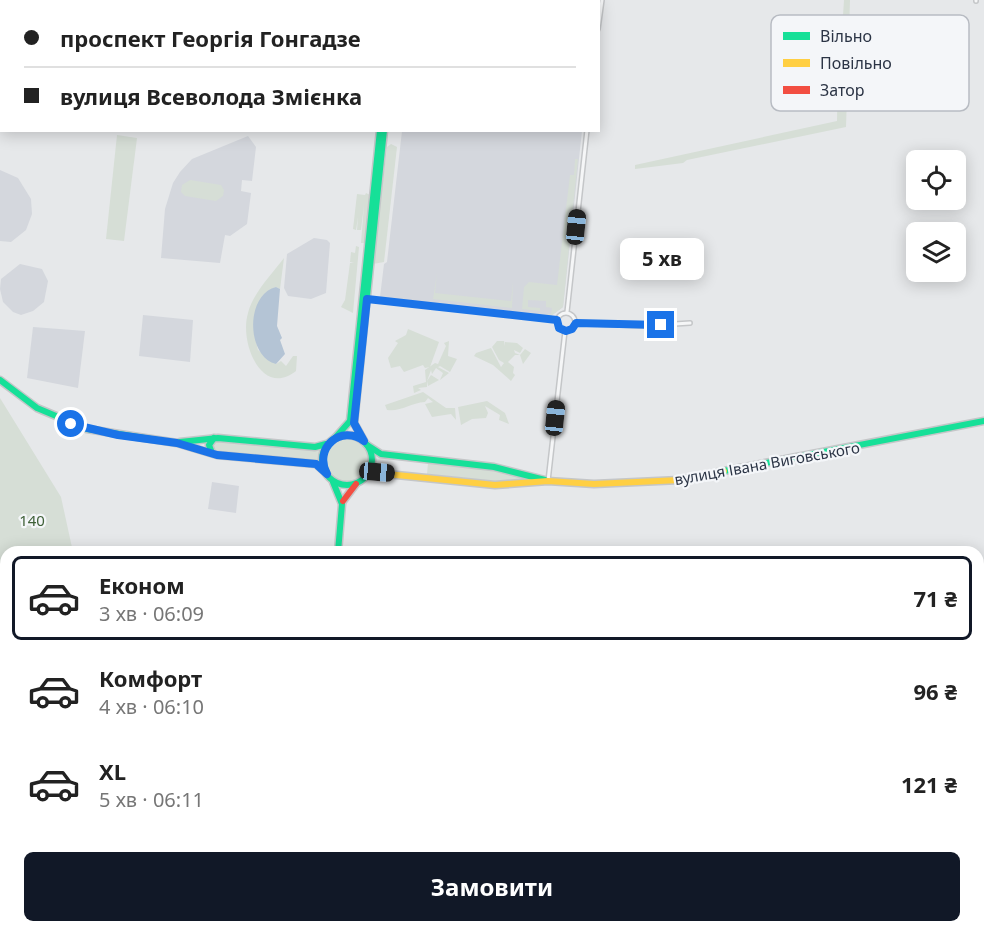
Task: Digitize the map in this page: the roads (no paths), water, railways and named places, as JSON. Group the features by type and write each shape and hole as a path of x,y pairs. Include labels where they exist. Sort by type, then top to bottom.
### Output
{"main road":[{"path":"379,0 390,0"},
{"path":"338,546 342,504 345,496 366,476 372,458 354,423 382,132"},
{"path":"359,482 346,484 328,475 322,459 325,449 350,422 365,299"},
{"path":"0,381 37,408 71,424 118,435 177,443 213,454 316,464 339,490 342,504"},
{"name":"вулиця Івана Виговського","path":"366,476 377,472 495,485 548,481 594,484 680,480 984,421"},
{"path":"177,443 214,438 315,447 350,435 366,443"},
{"path":"213,454 209,445 214,438"},
{"name":"вулиця Івана Виговського","path":"366,443 381,454 494,466 548,481"}],"street":[{"path":"567,312 587,132"},
{"path":"365,299 557,320"},
{"path":"567,312 574,316 576,323 572,329 565,331 559,328 557,320 561,314 567,312"},
{"path":"576,323 648,326 690,323"},
{"path":"548,481 565,331"},
{"path":"786,933 792,933"}],"water":[{"path":"276,287 280,289 277,326 285,354 276,364 266,359 259,350 253,325 254,313 259,301 266,292"}],"park label":[{"name":"140","path":"32,520"}]}
